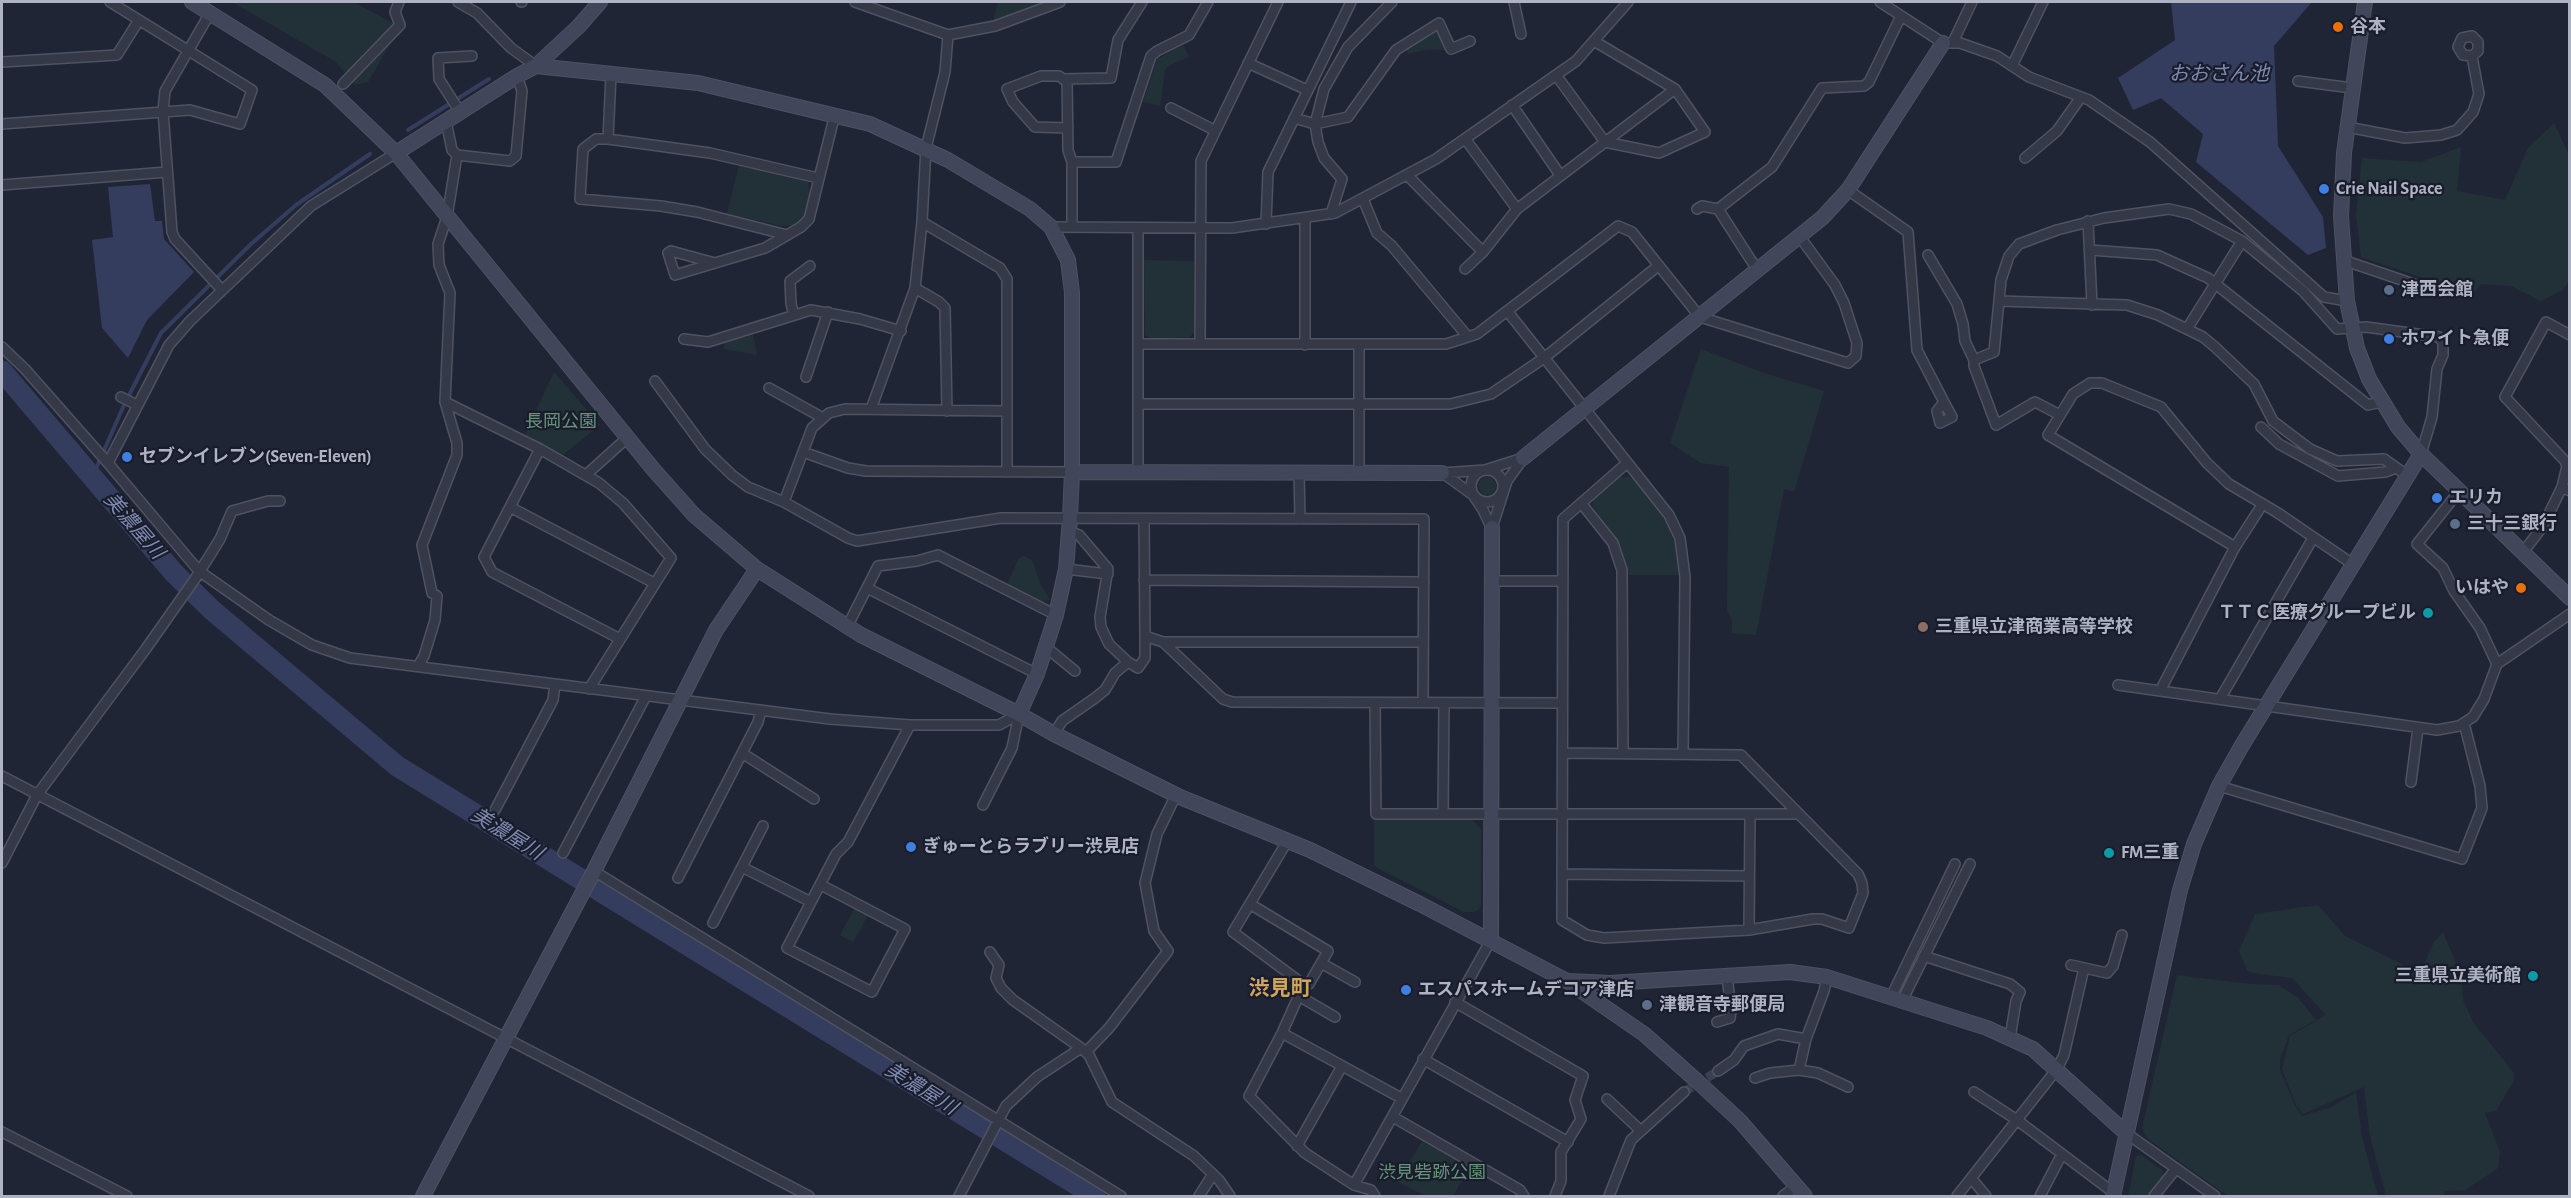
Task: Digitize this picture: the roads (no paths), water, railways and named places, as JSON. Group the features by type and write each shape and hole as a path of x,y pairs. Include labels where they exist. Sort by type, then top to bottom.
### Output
{"street":[{"path":"2,124 163,111 200,111 240,124 252,90 110,2"},
{"path":"192,2 210,8 325,85 396,153 627,438 694,515 757,569 847,627 1054,734 1176,795 1288,840 1491,939 1567,981 1644,1034 1740,1121 1801,1191 1783,1197"},
{"path":"343,84 400,25 395,12 399,2"},
{"path":"458,2 477,13 511,48 536,66 698,83 870,124 926,148 1030,209 1051,227 1068,260 1072,293 1072,472 1066,569 1047,648 1019,714 1012,747 982,805"},
{"path":"107,462 135,404 169,345 220,288 311,206 446,121 459,110 536,66 579,26 600,2"},
{"path":"855,2 948,34 995,26 1060,2"},
{"path":"1068,128 1035,127 1013,102 1007,89 1041,76 1059,76 1067,79 1111,78 1121,34 1142,2"},
{"path":"1072,162 1116,162 1151,56 1189,35 1208,2"},
{"path":"1200,344 1200,165 1214,130 1278,2"},
{"path":"1266,224 1268,172 1306,90 1351,2"},
{"path":"1331,214 1342,179 1324,158 1315,124 1324,89 1348,47 1392,2"},
{"path":"1514,2 1521,34"},
{"path":"1051,227 1242,227 1331,214 1407,175 1466,140 1576,61 1628,2"},
{"path":"1880,2 1948,43 1998,56 2029,77 2081,97 2150,142 2324,297 2347,301"},
{"path":"1718,209 1772,167 1822,88 1864,86 1869,82 1899,14 1902,2"},
{"path":"1354,1185 1491,939 1493,703 1491,528 1502,492 1514,469 1523,458 1800,237 1848,190 1948,43 1972,2"},
{"path":"2012,66 2043,2"},
{"path":"2365,2 2352,88 2342,179 2343,260 2347,301 2351,327 2365,369 2398,427 2421,454 2524,551 2570,598"},
{"path":"210,8 190,52 165,91 163,111 172,232 175,239 220,288"},
{"path":"2,62 117,55 139,20"},
{"path":"1294,118 1315,124 1348,117 1396,50 1439,22 1450,49 1470,41"},
{"path":"871,409 901,332 915,288 922,222 926,148 945,72 948,34"},
{"path":"1556,75 1605,142 1659,153 1705,132 1675,89 1594,41"},
{"path":"459,110 439,79 438,58 472,56"},
{"path":"2348,127 2404,138 2441,135 2457,130 2473,112 2479,94 2472,56"},
{"path":"1248,63 1306,90"},
{"path":"608,139 611,75"},
{"path":"446,121 452,150 457,155 510,161 516,156 522,91 517,76"},
{"path":"1067,79 1068,150 1072,162 1072,228"},
{"path":"2298,81 2352,88"},
{"path":"1465,269 1483,252 1516,208 1675,89"},
{"path":"2025,158 2056,131 2081,97"},
{"path":"1512,105 1560,175"},
{"path":"1171,108 1214,130"},
{"path":"715,263 671,251 668,253 675,275 715,263 765,248 801,227 809,219 835,114"},
{"path":"787,235 697,212 661,206 580,199 583,149 596,139 608,139 710,153 818,178"},
{"path":"1466,140 1516,208"},
{"path":"418,666 434,627 437,596 432,593 422,545 457,455 457,443 445,402 450,293 439,265 438,244 447,217 457,155"},
{"path":"2,185 167,172"},
{"path":"1407,175 1483,252"},
{"path":"1848,190 1908,232 1917,350 1944,402"},
{"path":"1363,199 1377,233 1392,246 1468,338"},
{"path":"1698,209 1701,206 1718,209 1758,271"},
{"path":"1974,360 1994,352 2002,272 2013,249 2041,235 2088,222 2138,212 2175,210 2191,214 2242,241 2303,291 2337,329 2367,327 2439,337 2443,343 2432,417 2421,454 2219,786 2194,844 2180,890 2113,1195 2018,1120 1974,1092"},
{"path":"1305,218 1305,345"},
{"path":"922,222 1000,268 1007,279 1007,472"},
{"path":"2088,222 2092,305"},
{"path":"1138,344 1446,344 1477,334 1618,226 1632,232 1700,317 1848,363 1856,356 1857,344 1844,303 1835,285 1800,237"},
{"path":"1138,228 1138,471"},
{"path":"2187,329 2242,241"},
{"path":"2090,250 2157,255 2215,282 2368,405 2382,402"},
{"path":"1928,255 1957,304 1965,341 1996,424 2035,402 2060,415"},
{"path":"2343,260 2438,292"},
{"path":"794,315 790,281 810,266"},
{"path":"1138,404 1450,404 1491,394 1544,358 1658,266"},
{"path":"915,288 945,308 947,411"},
{"path":"1999,301 2127,305 2144,309 2203,338 2254,384 2273,421 2310,449 2333,460 2384,459 2408,476"},
{"path":"684,339 708,342 811,310 828,312 901,332"},
{"path":"806,377 828,312"},
{"path":"1508,312 1669,515 1684,550 1683,753"},
{"path":"2524,551 2566,489 2567,466 2565,461 2505,397 2546,322 2570,335"},
{"path":"1359,345 1359,472"},
{"path":"2,347 25,369 107,462 197,575 312,645 350,658 830,719 910,725 999,725 1019,714"},
{"path":"655,381 676,413 715,460 748,487 784,502 857,541 987,520 1069,524 1144,519 1424,519 1424,702"},
{"path":"2235,548 2048,435 2073,394 2090,383 2110,385 2161,407 2219,475 2354,565"},
{"path":"769,388 823,418"},
{"path":"121,397 135,404"},
{"path":"445,402 586,474 623,503 671,558 589,689"},
{"path":"784,502 812,428 823,418 845,409 1007,411"},
{"path":"2260,427 2279,444 2338,476 2385,472 2396,468"},
{"path":"586,474 627,438"},
{"path":"540,449 484,557 492,572 620,639"},
{"path":"803,452 848,468 866,471 1442,473 1485,470 1498,475 1502,481 1502,492 1496,499 1489,502 1480,500 1442,473"},
{"path":"1491,528 1484,510 1473,495 1470,485 1472,477 1485,470 1523,458"},
{"path":"1563,753 1741,755 1858,874 1863,883 1863,893 1849,928 1822,919 1813,919 1749,930 1604,938 1593,937 1562,920 1563,519 1627,463"},
{"path":"1299,472 1300,519"},
{"path":"2460,490 2417,544 2443,568 2454,591 2480,628 2497,664"},
{"path":"2,863 37,795 197,575 220,539 232,511 268,501 280,501"},
{"path":"1581,503 1613,543 1622,570 1623,753"},
{"path":"2160,691 2235,548 2262,505"},
{"path":"510,507 654,583"},
{"path":"1069,524 1108,569 1100,606 1101,627 1109,644 1138,668 1145,658 1144,519"},
{"path":"2220,699 2313,538"},
{"path":"847,627 878,566 917,561 938,555 1056,615"},
{"path":"423,1197 581,897 716,630 757,569"},
{"path":"1066,569 1108,574"},
{"path":"1144,580 1424,582"},
{"path":"1492,581 1563,581"},
{"path":"867,588 1037,674"},
{"path":"2118,685 2437,730 2459,726 2473,717 2484,699 2497,664 2570,614"},
{"path":"1145,636 1163,642 1423,642"},
{"path":"1163,642 1227,701 1563,703"},
{"path":"1047,648 1075,671"},
{"path":"1054,734 1062,721 1105,690 1115,673 1128,662"},
{"path":"495,810 552,700 555,684"},
{"path":"563,853 646,696"},
{"path":"1375,703 1376,814 1799,814"},
{"path":"1443,814 1444,703"},
{"path":"678,878 758,722 761,710"},
{"path":"2219,786 2462,859 2482,808 2480,786 2464,723"},
{"path":"820,885 905,929 872,992 787,948 836,854 849,843 910,725"},
{"path":"2410,782 2418,728"},
{"path":"742,753 814,799"},
{"path":"2,776 810,1197"},
{"path":"958,1197 1006,1106 1037,1077 1083,1050 1109,1028 1168,951 1154,931 1145,883 1147,867 1157,834 1176,795"},
{"path":"1749,930 1750,815"},
{"path":"713,923 764,826"},
{"path":"1288,840 1233,932 1299,981 1301,991 1335,1017"},
{"path":"1897,999 1955,864"},
{"path":"1897,999 1924,956 1970,864"},
{"path":"742,867 811,902"},
{"path":"594,871 1121,1197"},
{"path":"1562,874 1749,876"},
{"path":"1250,904 1328,951 1309,984 1301,991 1249,1096 1297,1146 1354,1185 1371,1190 1375,1197"},
{"path":"2071,965 2108,973 2113,966 2121,935"},
{"path":"990,952 999,965 996,978 1001,988 1013,1000 1083,1050 1112,1102 1194,1156 1213,1174 1230,1197"},
{"path":"1924,956 2010,984 2020,992 2016,1001 2010,1038"},
{"path":"1321,963 1355,982"},
{"path":"1957,1197 2057,1069 2064,1055 2084,968"},
{"path":"1567,981 1610,983 1790,972 1827,977 1987,1028 2033,1049 2126,1133 2215,1197"},
{"path":"1717,1022 1730,1018 1727,975"},
{"path":"1799,1070 1806,1039 1827,977"},
{"path":"1455,1002 1583,1076 1575,1100 1581,1119 1561,1152 1561,1181 1555,1197"},
{"path":"1282,1033 1401,1098"},
{"path":"1718,1071 1734,1060 1744,1046 1778,1034 1806,1039"},
{"path":"1423,1059 1568,1142"},
{"path":"1297,1146 1342,1066"},
{"path":"1755,1078 1770,1072 1799,1070 1818,1073 1848,1087"},
{"path":"1609,1197 1626,1151 1640,1130 1650,1125 1684,1092"},
{"path":"1606,1099 1640,1130"},
{"path":"1393,1117 1520,1190 1524,1197"},
{"path":"2,1132 127,1197"},
{"path":"2040,1197 2062,1154"},
{"path":"2154,1197 2175,1170"},
{"path":"1199,1197 1213,1174"},
{"path":"1971,1179 1986,1197"}],"water":[{"name":"おおさん池","path":"2171,2 2312,2 2274,46 2278,146 2323,217 2326,248 2308,255 2196,162 2203,134 2161,98 2133,110 2118,78 2175,40"},
{"path":"150,184 155,221 162,221 164,239 194,272 147,320 128,358 102,328 92,240 113,237 108,187"}],"waterway":[{"path":"408,130 489,79"},
{"path":"92,478 124,405 161,333 251,244 296,205 370,154"},
{"name":"美濃屋川","path":"2,371 174,573 212,610 397,766 1095,1196"}],"tunnel":[{"path":"1684,1092 1718,1071"}],"place":[{"name":"谷本","path":"2338,27"},
{"name":"Crie Nail Space","path":"2324,189"},
{"name":"津西会館","path":"2389,290"},
{"name":"ホワイト急便","path":"2389,339"},
{"name":"セブンイレブン(Seven-Eleven)","path":"127,457"},
{"name":"エリカ","path":"2437,498"},
{"name":"三十三銀行","path":"2455,524"},
{"name":"いはや","path":"2521,588"},
{"name":"ＴＴＣ医療グループビル","path":"2428,613"},
{"name":"三重県立津商業高等学校","path":"1923,627"},
{"name":"ぎゅーとらラブリー渋見店","path":"911,847"},
{"name":"FM三重","path":"2109,853"},
{"name":"三重県立美術館","path":"2533,976"},
{"name":"エスパスホームデコア津店","path":"1406,990"},
{"name":"津観音寺郵便局","path":"1647,1005"}],"district":[{"name":"渋見町","path":"1280,989"}],"park label":[{"name":"長岡公園","path":"561,422"},
{"name":"渋見砦跡公園","path":"1432,1173"}]}
